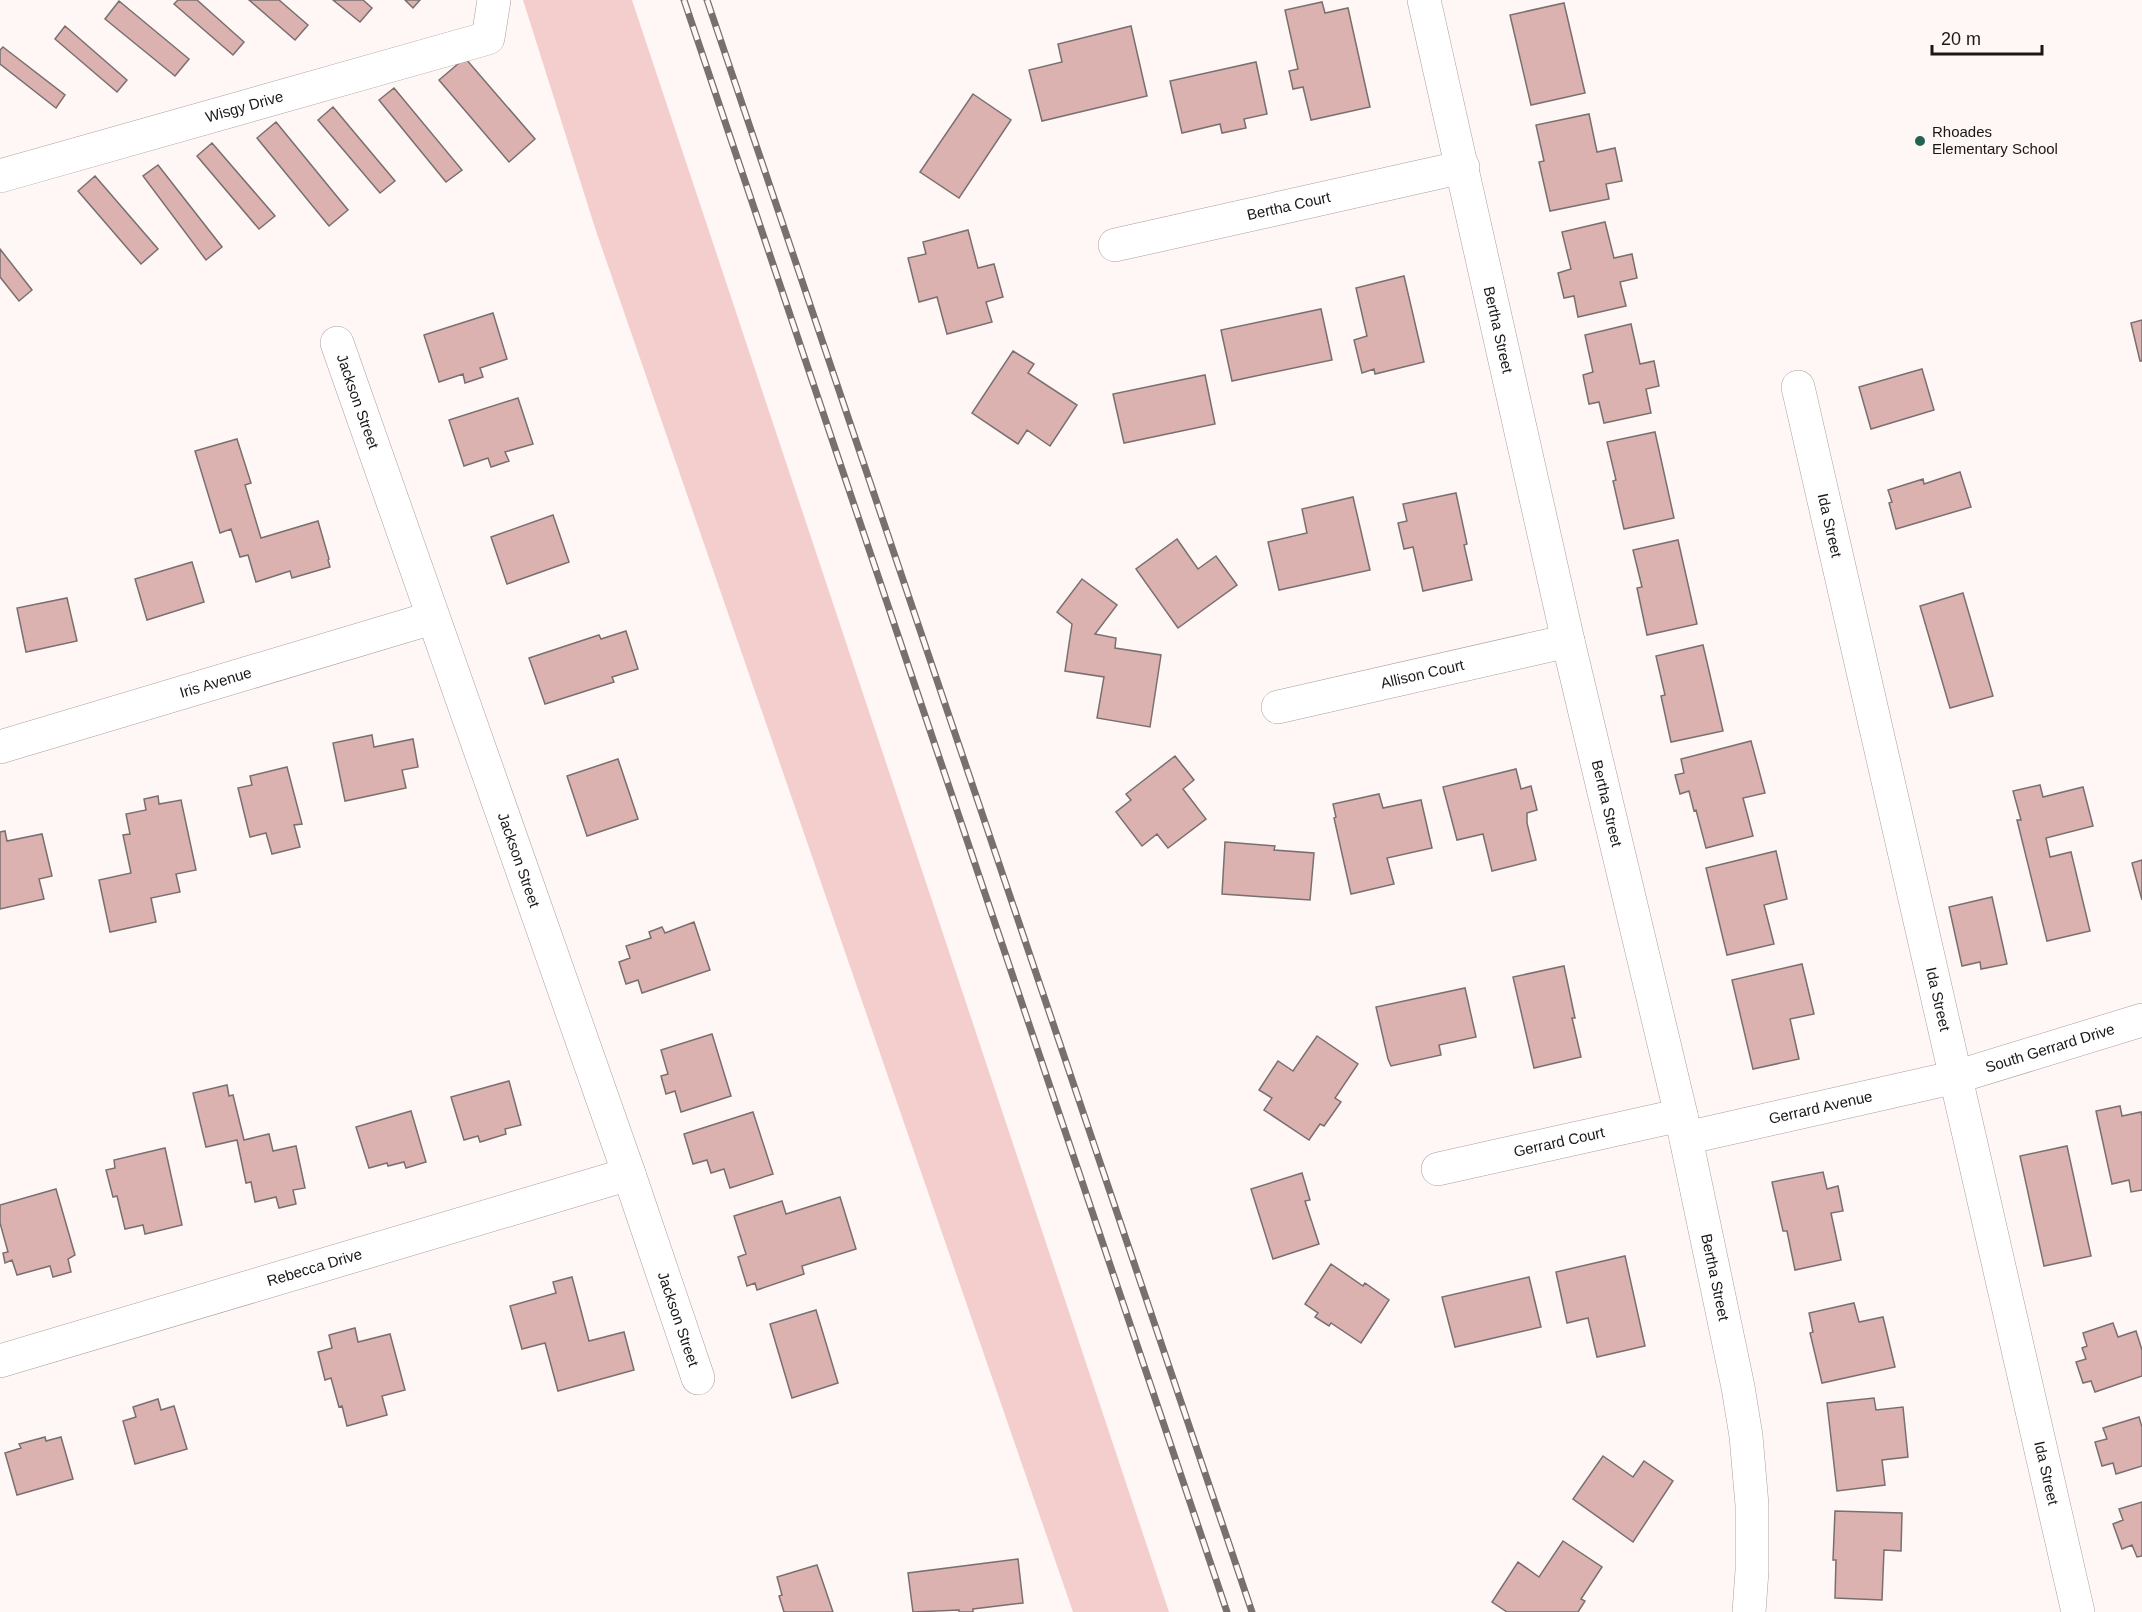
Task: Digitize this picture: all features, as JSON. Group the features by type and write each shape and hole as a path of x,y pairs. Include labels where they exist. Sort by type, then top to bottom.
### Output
{"street":[{"name":"Wisgy Drive","path":"0,176 488,38 494,0"},
{"name":"Bertha Street","path":"1424,0 1569,640 1683,1126 1736,1376 1746,1436 1752,1505 1749,1612"},
{"name":"Bertha Court","path":"1115,245 1463,167"},
{"name":"Jackson Street","path":"337,343 698,1377"},
{"name":"Ida Street","path":"1798,387 2078,1612"},
{"name":"Iris Avenue","path":"0,747 432,618"},
{"name":"Allison Court","path":"1278,707 1569,640"},
{"name":"South Gerrard Drive","path":"1956,1077 2142,1020"},
{"name":"Gerrard Avenue","path":"1683,1126 1956,1077"},
{"name":"Gerrard Court","path":"1438,1169 1683,1126"},
{"name":"Rebecca Drive","path":"0,1361 629,1174"}],"shaded area":[{"path":"523,0 632,0 1169,1612 1073,1612 596,231"}],"building":[{"path":"178,0 197,0 244,42 233,55 174,4"},
{"path":"249,0 279,0 308,25 295,40"},
{"path":"333,0 363,0 372,8 360,22"},
{"path":"405,0 420,0 413,8"},
{"path":"119,1 189,59 175,76 105,19"},
{"path":"1322,2 1325,13 1348,8 1370,107 1311,120 1303,87 1293,89 1289,71 1298,69 1285,10"},
{"path":"1564,3 1585,93 1531,105 1510,15"},
{"path":"65,26 127,80 117,92 55,39"},
{"path":"1131,26 1147,96 1042,121 1029,70 1062,62 1058,44"},
{"path":"3,47 65,95 56,108 0,64 0,50"},
{"path":"465,58 535,139 509,162 439,80"},
{"path":"1256,62 1267,114 1244,119 1246,128 1222,133 1220,124 1182,133 1170,81"},
{"path":"394,88 462,170 446,182 379,100"},
{"path":"973,94 1011,120 959,198 920,172"},
{"path":"333,107 395,181 380,193 318,120"},
{"path":"1589,114 1597,152 1615,148 1622,181 1606,184 1609,199 1550,211 1539,162 1544,161 1536,125"},
{"path":"276,122 348,210 329,226 257,138"},
{"path":"212,143 275,216 259,229 197,156"},
{"path":"158,165 222,247 206,260 143,176"},
{"path":"95,176 158,249 141,264 78,191"},
{"path":"1605,222 1614,258 1632,254 1637,278 1620,282 1626,306 1578,317 1574,296 1564,298 1558,273 1571,269 1562,232"},
{"path":"968,230 978,268 994,264 1003,297 986,302 992,322 947,334 937,297 919,302 908,258 926,254 923,242"},
{"path":"0,249 32,290 19,301 0,277"},
{"path":"1404,276 1424,362 1375,374 1374,369 1362,373 1354,340 1367,336 1356,288"},
{"path":"1321,309 1332,360 1232,381 1221,330"},
{"path":"493,313 507,359 480,368 483,377 465,383 463,374 439,382 424,335"},
{"path":"2142,320 2142,361 2140,361 2131,323"},
{"path":"1631,324 1640,364 1654,361 1659,386 1646,389 1651,413 1604,423 1599,402 1589,404 1583,375 1593,372 1585,335"},
{"path":"1013,351 1034,364 1028,373 1077,405 1050,446 1027,430 1018,444 972,413"},
{"path":"1922,369 1934,410 1871,429 1859,387"},
{"path":"1205,375 1215,424 1124,443 1113,394"},
{"path":"518,398 533,444 505,452 509,461 491,467 488,458 464,466 449,420"},
{"path":"1655,432 1674,518 1624,529 1607,442"},
{"path":"237,439 251,483 245,485 261,538 318,521 330,567 292,578 290,571 256,582 248,555 240,557 231,529 220,533 195,451"},
{"path":"1960,472 1971,507 1896,529 1888,490 1923,479 1924,484"},
{"path":"1456,493 1472,580 1423,591 1413,547 1404,549 1398,523 1407,521 1403,504"},
{"path":"1353,497 1370,570 1279,590 1268,542 1307,533 1302,509"},
{"path":"553,515 569,562 507,584 491,537"},
{"path":"1177,539 1198,569 1216,556 1237,585 1178,628 1136,569"},
{"path":"1678,540 1697,624 1647,635 1637,588 1642,587 1633,550"},
{"path":"192,562 204,602 147,620 135,579"},
{"path":"1082,579 1117,605 1095,634 1116,638 1115,648 1161,655 1150,727 1097,718 1104,677 1065,671 1072,624 1057,612"},
{"path":"1963,593 1993,696 1950,708 1920,606"},
{"path":"67,598 77,641 26,652 17,608"},
{"path":"626,631 638,669 612,677 614,682 545,704 529,658 599,635 601,639"},
{"path":"1703,645 1723,731 1671,742 1661,696 1665,695 1656,656"},
{"path":"372,735 374,747 413,739 418,767 402,770 406,788 345,801 333,743"},
{"path":"1751,741 1765,793 1743,798 1753,836 1706,848 1689,791 1680,794 1675,775 1684,773 1681,759"},
{"path":"1175,756 1194,780 1183,789 1206,819 1168,848 1157,834 1142,846 1116,812 1131,800 1126,794"},
{"path":"618,759 638,819 587,836 567,776"},
{"path":"287,767 302,824 294,825 300,847 272,854 266,833 250,837 238,788 252,785 250,776"},
{"path":"1516,769 1521,789 1531,786 1537,810 1527,813 1527,823 1536,860 1492,871 1483,834 1457,840 1443,787"},
{"path":"2040,785 2043,797 2083,787 2093,826 2046,838 2050,857 2071,852 2090,931 2047,941 2017,820 2021,820 2013,791"},
{"path":"1379,794 1383,808 1421,800 1432,848 1387,858 1394,884 1351,894 1333,804"},
{"path":"158,796 159,804 181,800 196,870 176,874 180,892 151,898 156,922 110,932 99,880 131,873 123,835 130,834 126,814 146,810 144,799"},
{"path":"5,831 7,841 42,834 52,876 39,879 44,899 0,909 0,832"},
{"path":"1225,842 1275,846 1274,850 1314,853 1310,900 1222,894"},
{"path":"1776,851 1787,899 1764,905 1774,944 1727,955 1706,868"},
{"path":"2142,860 2142,900 2132,863"},
{"path":"1992,897 2007,964 1981,969 1980,962 1962,966 1949,907"},
{"path":"694,922 710,970 642,993 638,980 626,984 619,962 630,958 626,946 651,938 649,932 662,927 665,933"},
{"path":"1802,964 1814,1014 1790,1019 1799,1059 1753,1069 1732,980"},
{"path":"1564,966 1581,1057 1534,1068 1513,977"},
{"path":"1465,988 1476,1037 1439,1045 1441,1055 1391,1066 1376,1007"},
{"path":"712,1034 731,1096 681,1112 675,1091 666,1094 661,1076 668,1074 661,1050"},
{"path":"1317,1036 1358,1064 1335,1098 1341,1102 1324,1126 1320,1124 1309,1140 1264,1110 1272,1098 1259,1090 1278,1061 1293,1071"},
{"path":"509,1081 521,1125 505,1129 506,1134 480,1142 478,1136 464,1140 451,1097"},
{"path":"227,1085 229,1096 233,1095 244,1140 269,1134 273,1151 296,1146 305,1188 293,1190 296,1204 279,1208 276,1197 255,1202 251,1182 246,1183 237,1140 206,1147 193,1093"},
{"path":"2120,1106 2122,1116 2141,1112 2142,1190 2131,1192 2129,1180 2112,1184 2096,1111"},
{"path":"411,1111 426,1162 406,1168 404,1162 388,1166 387,1163 369,1168 356,1127"},
{"path":"753,1112 773,1174 730,1188 724,1169 711,1173 707,1160 693,1164 684,1134"},
{"path":"2067,1146 2091,1256 2044,1266 2020,1156"},
{"path":"165,1148 182,1225 145,1234 143,1225 125,1229 117,1196 113,1197 106,1170 115,1168 114,1160"},
{"path":"1823,1172 1827,1189 1838,1186 1843,1211 1831,1213 1841,1260 1795,1270 1787,1231 1783,1231 1772,1182"},
{"path":"1302,1173 1310,1200 1305,1201 1319,1244 1273,1259 1251,1189"},
{"path":"56,1189 75,1255 68,1259 71,1272 53,1277 50,1266 17,1275 12,1260 5,1263 3,1253 8,1252 0,1223 0,1205"},
{"path":"840,1197 856,1249 802,1266 804,1274 757,1290 755,1283 747,1286 738,1257 746,1254 734,1216 782,1201 786,1214"},
{"path":"1625,1256 1645,1346 1597,1357 1588,1318 1567,1323 1556,1272"},
{"path":"1331,1264 1363,1286 1365,1283 1389,1300 1361,1343 1331,1323 1329,1326 1315,1317 1318,1313 1305,1304"},
{"path":"572,1277 589,1341 624,1332 634,1370 558,1391 545,1343 522,1349 510,1306 556,1293 553,1282"},
{"path":"1529,1277 1541,1327 1455,1347 1442,1297"},
{"path":"1854,1303 1859,1322 1883,1317 1895,1367 1822,1383 1810,1333 1813,1332 1809,1313"},
{"path":"816,1310 838,1383 792,1398 770,1324"},
{"path":"2113,1323 2118,1337 2136,1331 2142,1350 2142,1376 2095,1392 2091,1381 2083,1383 2076,1362 2086,1359 2082,1348 2087,1346 2083,1333"},
{"path":"355,1328 358,1342 390,1334 405,1390 382,1396 387,1415 347,1426 331,1378 325,1380 318,1352 332,1348 329,1335"},
{"path":"1874,1398 1876,1410 1903,1407 1908,1457 1882,1460 1885,1485 1837,1491 1827,1403"},
{"path":"158,1399 161,1410 174,1406 187,1449 135,1464 123,1421 136,1417 133,1407"},
{"path":"2139,1417 2142,1427 2142,1466 2116,1474 2113,1463 2102,1466 2095,1442 2107,1439 2103,1428"},
{"path":"45,1437 46,1441 61,1437 73,1479 17,1495 5,1453 21,1448 19,1444"},
{"path":"1603,1456 1633,1477 1644,1461 1673,1481 1633,1542 1573,1499"},
{"path":"2142,1502 2142,1556 2137,1557 2132,1545 2122,1549 2113,1524 2123,1520 2119,1509"},
{"path":"1835,1511 1902,1513 1901,1551 1884,1550 1882,1600 1835,1598 1836,1560 1833,1560"},
{"path":"1563,1541 1602,1567 1581,1599 1585,1601 1578,1612 1507,1612 1492,1602 1518,1562 1539,1577"},
{"path":"1018,1559 1023,1603 973,1609 973,1612 959,1612 959,1610 913,1612 908,1573"},
{"path":"817,1565 833,1612 784,1612 777,1577"}],"railway":[{"path":"684,0 1227,1612"},
{"path":"707,0 1252,1612"}],"place":[{"name":"Rhoades Elementary School","path":"1920,141"}]}
